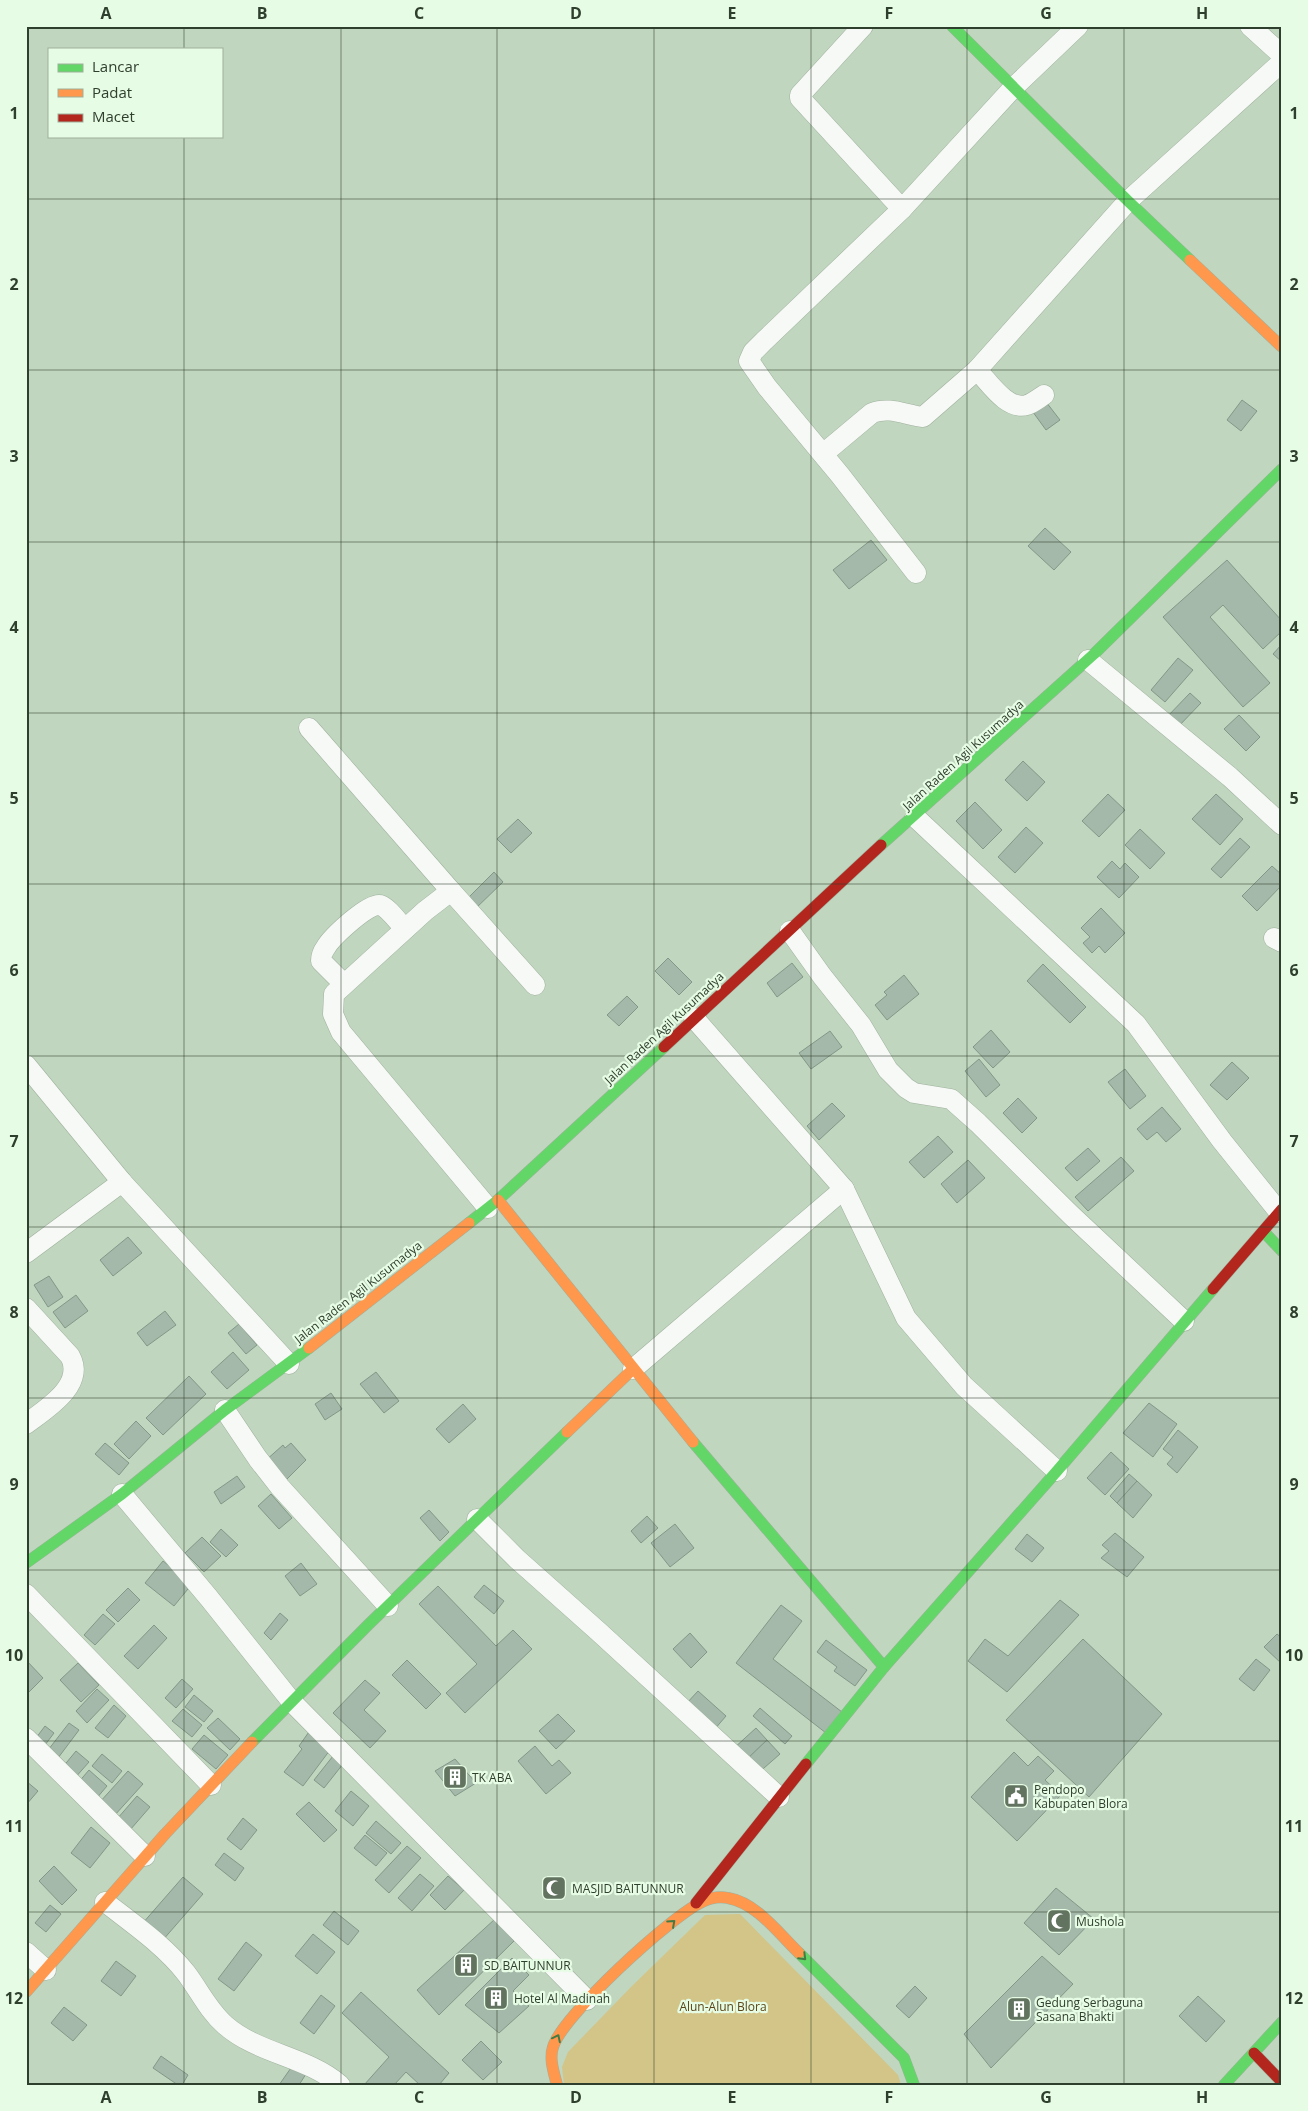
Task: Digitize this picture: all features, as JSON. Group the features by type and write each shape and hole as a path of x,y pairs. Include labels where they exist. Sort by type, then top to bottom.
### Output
{"main road":[{"path":"952,26 1128,201 1282,347"},
{"name":"Jalan Raden Agil Kusumadya","path":"26,1564 122,1494 225,1410 289,1364 493,1204 790,931 843,879 915,817 1088,660 1282,469"},
{"path":"493,1204 633,1369 813,1588 884,1667"},
{"path":"557,2085 552,2066 553,2046 562,2029 587,2000 696,1904 884,1667 1057,1471 1184,1321 1281,1211"},
{"path":"1264,1232 1282,1251"},
{"path":"26,1992 145,1856 211,1785 388,1606 633,1369"},
{"path":"696,1904 719,1896 740,1900 758,1913 904,2058 914,2085"},
{"path":"1224,2085 1282,2022"},
{"path":"1254,2053 1282,2082"}],"street":[{"path":"863,26 800,95 800,98 902,209"},
{"path":"916,573 823,454 788,414 749,361 753,352 902,209 1013,88 1078,26"},
{"path":"1250,26 1282,55"},
{"path":"823,454 872,413 880,410 893,410 923,417 977,370 1128,201 1282,62"},
{"path":"977,370 1002,396 1016,405 1026,405 1044,395"},
{"path":"1088,660 1230,778 1282,825"},
{"path":"309,728 535,985"},
{"path":"915,817 1053,949 1136,1024 1222,1140 1281,1211"},
{"path":"452,891 405,929 334,994 333,1014 341,1032 493,1204"},
{"path":"344,984 321,961 321,955 335,937 366,909 374,905 386,908 405,929"},
{"path":"790,931 822,976 861,1025 888,1070 906,1088 914,1093 951,1099 1184,1321"},
{"path":"694,1018 844,1189 906,1318 964,1386 1057,1471"},
{"path":"26,1065 122,1182 289,1364"},
{"path":"26,1253 122,1182"},
{"path":"633,1369 844,1189"},
{"path":"26,1308 70,1356 74,1364 74,1374 59,1398 26,1424"},
{"path":"225,1410 258,1459 280,1487 314,1527 388,1606"},
{"path":"122,1494 209,1598 292,1702 587,2000"},
{"path":"477,1519 517,1559 779,1797"},
{"path":"26,1594 211,1785"},
{"path":"26,1738 145,1856"},
{"path":"105,1902 157,1943 175,1960 187,1974 199,1994 225,2025 255,2044 308,2064 331,2077 340,2085"},
{"path":"26,1952 46,1970"}],"green space":[{"name":"Alun-Alun Blora","path":"740,1914 898,2075 901,2085 564,2085 562,2067 568,2052 705,1915"}],"building":[{"path":"1043,398 1060,420 1046,430 1030,408"},
{"path":"1242,400 1257,411 1241,431 1227,420"},
{"path":"1045,528 1071,552 1054,570 1028,546"},
{"path":"871,540 887,560 849,589 833,570"},
{"path":"1227,560 1282,621 1282,631 1263,649 1223,605 1210,617 1270,683 1243,707 1163,617"},
{"path":"1282,644 1282,662 1273,654"},
{"path":"1178,658 1193,670 1165,702 1151,690"},
{"path":"1190,693 1201,703 1176,729 1166,718"},
{"path":"1239,715 1260,737 1246,751 1224,729"},
{"path":"1023,761 1045,782 1027,801 1005,780"},
{"path":"1108,794 1125,810 1099,837 1082,821"},
{"path":"1216,794 1243,819 1220,845 1192,819"},
{"path":"975,802 1002,830 983,849 956,821"},
{"path":"518,819 532,833 511,853 497,839"},
{"path":"1026,827 1043,843 1015,873 998,857"},
{"path":"1140,829 1165,853 1150,869 1125,845"},
{"path":"1240,838 1250,847 1221,878 1211,869"},
{"path":"1112,861 1120,869 1125,863 1139,877 1119,898 1097,877"},
{"path":"1272,866 1282,875 1282,885 1257,911 1242,896"},
{"path":"494,872 503,882 474,910 465,901"},
{"path":"1101,908 1125,933 1105,953 1099,946 1092,953 1083,943 1090,937 1081,928"},
{"path":"668,958 692,982 679,995 655,971"},
{"path":"792,963 803,977 777,997 767,983"},
{"path":"1043,964 1086,1007 1070,1023 1027,981"},
{"path":"904,975 919,994 887,1020 875,1005 887,995 884,992"},
{"path":"627,996 638,1007 619,1026 607,1015"},
{"path":"991,1030 1010,1052 993,1068 973,1047"},
{"path":"830,1031 842,1047 811,1069 799,1053"},
{"path":"979,1059 1000,1085 986,1097 965,1071"},
{"path":"1232,1062 1249,1078 1227,1100 1210,1085"},
{"path":"1125,1069 1146,1096 1130,1109 1108,1082"},
{"path":"1018,1098 1037,1118 1022,1133 1003,1113"},
{"path":"832,1103 845,1116 819,1140 807,1126"},
{"path":"1162,1107 1181,1129 1166,1142 1157,1132 1147,1140 1137,1129"},
{"path":"938,1136 953,1152 924,1178 909,1162"},
{"path":"1088,1148 1100,1161 1077,1181 1065,1168"},
{"path":"1121,1157 1134,1171 1088,1211 1075,1197"},
{"path":"968,1160 985,1178 957,1203 941,1184"},
{"path":"128,1237 142,1253 113,1276 100,1260"},
{"path":"49,1276 63,1297 48,1307 34,1285"},
{"path":"76,1295 88,1311 65,1328 53,1312"},
{"path":"165,1311 176,1325 147,1346 137,1333"},
{"path":"239,1324 257,1345 246,1354 228,1333"},
{"path":"233,1352 249,1370 227,1389 211,1372"},
{"path":"376,1372 399,1401 384,1413 360,1384"},
{"path":"189,1376 206,1394 163,1435 146,1418"},
{"path":"331,1393 342,1409 325,1420 315,1404"},
{"path":"1149,1403 1177,1424 1153,1457 1123,1433"},
{"path":"463,1404 476,1419 449,1443 436,1429"},
{"path":"136,1421 151,1436 129,1459 114,1444"},
{"path":"1178,1430 1198,1447 1177,1473 1167,1464 1173,1457 1163,1449"},
{"path":"105,1443 129,1463 119,1475 95,1454"},
{"path":"291,1443 306,1460 284,1482 265,1461 283,1445 285,1448"},
{"path":"1111,1452 1129,1469 1105,1495 1087,1478"},
{"path":"1129,1474 1137,1481 1117,1503 1110,1496"},
{"path":"237,1476 245,1487 221,1504 214,1492"},
{"path":"1137,1481 1152,1495 1133,1518 1117,1503"},
{"path":"271,1494 292,1518 279,1529 258,1506"},
{"path":"429,1510 449,1532 440,1541 420,1518"},
{"path":"647,1516 658,1528 641,1543 631,1531"},
{"path":"675,1524 694,1548 670,1567 651,1543"},
{"path":"221,1529 238,1545 226,1557 210,1542"},
{"path":"1115,1533 1144,1557 1127,1577 1101,1558 1109,1551 1102,1545"},
{"path":"1027,1534 1044,1548 1032,1562 1015,1549"},
{"path":"202,1537 221,1556 204,1572 185,1553"},
{"path":"163,1561 192,1584 174,1606 145,1583"},
{"path":"301,1563 317,1584 300,1596 285,1576"},
{"path":"484,1585 504,1601 494,1614 474,1597"},
{"path":"438,1586 496,1646 513,1630 532,1649 465,1713 446,1693 477,1664 419,1604"},
{"path":"128,1588 140,1600 118,1622 106,1610"},
{"path":"1060,1600 1079,1615 1007,1692 968,1661 985,1639 1008,1656"},
{"path":"781,1605 802,1621 773,1659 842,1712 826,1733 736,1663"},
{"path":"280,1613 288,1620 271,1640 264,1633"},
{"path":"103,1614 115,1624 95,1645 84,1635"},
{"path":"154,1625 167,1638 138,1669 124,1656"},
{"path":"690,1633 707,1652 691,1668 673,1649"},
{"path":"1277,1634 1282,1638 1282,1664 1264,1647"},
{"path":"1083,1639 1162,1714 1089,1797 1006,1720"},
{"path":"826,1640 867,1670 855,1686 834,1671 837,1667 817,1652"},
{"path":"1256,1659 1270,1670 1254,1691 1239,1679"},
{"path":"26,1660 43,1678 27,1694 26,1693"},
{"path":"407,1660 441,1694 426,1709 392,1675"},
{"path":"78,1663 99,1685 81,1702 60,1680"},
{"path":"182,1679 193,1689 176,1708 165,1698"},
{"path":"365,1680 380,1693 364,1710 386,1731 370,1748 333,1713"},
{"path":"97,1689 109,1700 87,1723 76,1711"},
{"path":"698,1691 726,1716 714,1730 686,1704"},
{"path":"194,1695 213,1711 204,1722 185,1707"},
{"path":"114,1705 126,1716 108,1738 95,1728"},
{"path":"760,1708 792,1736 785,1744 753,1716"},
{"path":"183,1709 202,1725 192,1737 172,1721"},
{"path":"558,1714 575,1731 556,1749 539,1731"},
{"path":"218,1718 240,1739 230,1750 207,1728"},
{"path":"69,1723 79,1730 55,1762 45,1754"},
{"path":"45,1726 54,1733 42,1749 33,1742"},
{"path":"756,1728 767,1740 744,1762 733,1749"},
{"path":"311,1729 333,1746 303,1786 284,1772 302,1749 299,1746"},
{"path":"204,1735 228,1755 216,1769 192,1749"},
{"path":"767,1740 780,1754 756,1775 744,1762"},
{"path":"535,1746 552,1766 559,1760 571,1773 546,1794 518,1761"},
{"path":"76,1751 89,1762 74,1779 62,1768"},
{"name":"Pendopo Kabupaten Blora","path":"1014,1752 1028,1766 1038,1756 1054,1771 1045,1780 1061,1795 1017,1841 971,1797"},
{"path":"102,1754 122,1771 112,1783 92,1766"},
{"path":"333,1756 343,1764 324,1788 314,1780"},
{"name":"TK ABA","path":"455,1759 476,1783 455,1796 435,1771"},
{"path":"89,1770 107,1786 96,1799 77,1784"},
{"path":"128,1771 143,1784 114,1816 99,1803"},
{"path":"26,1781 38,1791 26,1805"},
{"path":"351,1791 369,1806 353,1826 335,1811"},
{"path":"137,1796 150,1807 130,1830 117,1819"},
{"path":"309,1802 337,1830 324,1842 296,1814"},
{"path":"243,1818 257,1830 241,1850 227,1839"},
{"path":"376,1821 401,1843 391,1854 366,1833"},
{"path":"91,1827 110,1843 90,1868 71,1853"},
{"path":"365,1835 387,1853 376,1866 354,1848"},
{"path":"407,1846 421,1858 389,1893 375,1880"},
{"path":"224,1853 244,1868 235,1881 215,1865"},
{"path":"54,1866 77,1890 62,1905 39,1881"},
{"path":"420,1874 434,1886 412,1911 398,1898"},
{"path":"448,1876 464,1890 445,1910 430,1895"},
{"path":"183,1877 203,1894 162,1941 142,1924"},
{"name":"Mushola","path":"1056,1888 1094,1919 1059,1955 1024,1923"},
{"path":"50,1905 61,1914 46,1932 35,1923"},
{"path":"334,1911 359,1931 348,1945 323,1925"},
{"name":"SD BAITUNNUR","path":"495,1919 514,1941 439,2015 417,1990"},
{"path":"313,1934 335,1952 317,1974 295,1956"},
{"path":"246,1942 262,1955 234,1991 218,1979"},
{"name":"Gedung Serbaguna Sasana Bhakti","path":"1042,1956 1073,1984 991,2068 964,2034"},
{"name":"Hotel Al Madinah","path":"512,1958 529,1975 513,1991 529,2006 499,2033 465,2005"},
{"path":"116,1961 136,1976 121,1996 101,1981"},
{"path":"915,1986 927,1998 909,2018 896,2006"},
{"path":"361,1992 449,2073 439,2085 420,2085 406,2072 394,2085 364,2085 389,2057 342,2013"},
{"path":"321,1995 335,2006 314,2034 300,2023"},
{"path":"1198,1996 1225,2021 1206,2042 1179,2016"},
{"path":"64,2007 87,2025 73,2041 51,2023"},
{"path":"481,2041 502,2062 483,2080 462,2060"},
{"path":"161,2056 188,2075 182,2085 178,2085 153,2068"},
{"path":"293,2065 306,2074 299,2085 279,2085"}],"traffic: fast":[{"path":"952,26 1190,260"},
{"path":"881,845 1094,654 1282,469"},
{"path":"469,1223 498,1200 664,1047"},
{"path":"1264,1232 1282,1251"},
{"path":"884,1667 1057,1471 1213,1289"},
{"path":"26,1563 122,1494 225,1410 309,1348"},
{"path":"252,1742 368,1625 567,1432"},
{"path":"693,1442 884,1667 806,1764"},
{"path":"799,1953 904,2058 914,2085"},
{"path":"1224,2085 1282,2022"}],"traffic: slow":[{"path":"1190,260 1282,347"},
{"path":"498,1200 693,1442"},
{"path":"309,1348 469,1223"},
{"path":"567,1432 633,1369"},
{"path":"26,1992 165,1834 252,1742"},
{"path":"557,2085 553,2071 553,2047 561,2032 576,2013 619,1968 667,1926 702,1902 708,1899 725,1897 749,1906 767,1920 799,1953"}],"traffic: jam":[{"path":"664,1047 881,845"},
{"path":"1213,1289 1282,1209"},
{"path":"696,1903 806,1764"},
{"path":"1254,2053 1282,2082"}],"place":[{"name":"TK ABA","path":"455,1777"},
{"name":"Pendopo Kabupaten Blora","path":"1016,1796"},
{"name":"MASJID BAITUNNUR","path":"554,1888"},
{"name":"Mushola","path":"1059,1921"},
{"name":"SD BAITUNNUR","path":"466,1965"},
{"name":"Hotel Al Madinah","path":"496,1998"},
{"name":"Gedung Serbaguna Sasana Bhakti","path":"1019,2009"}]}
